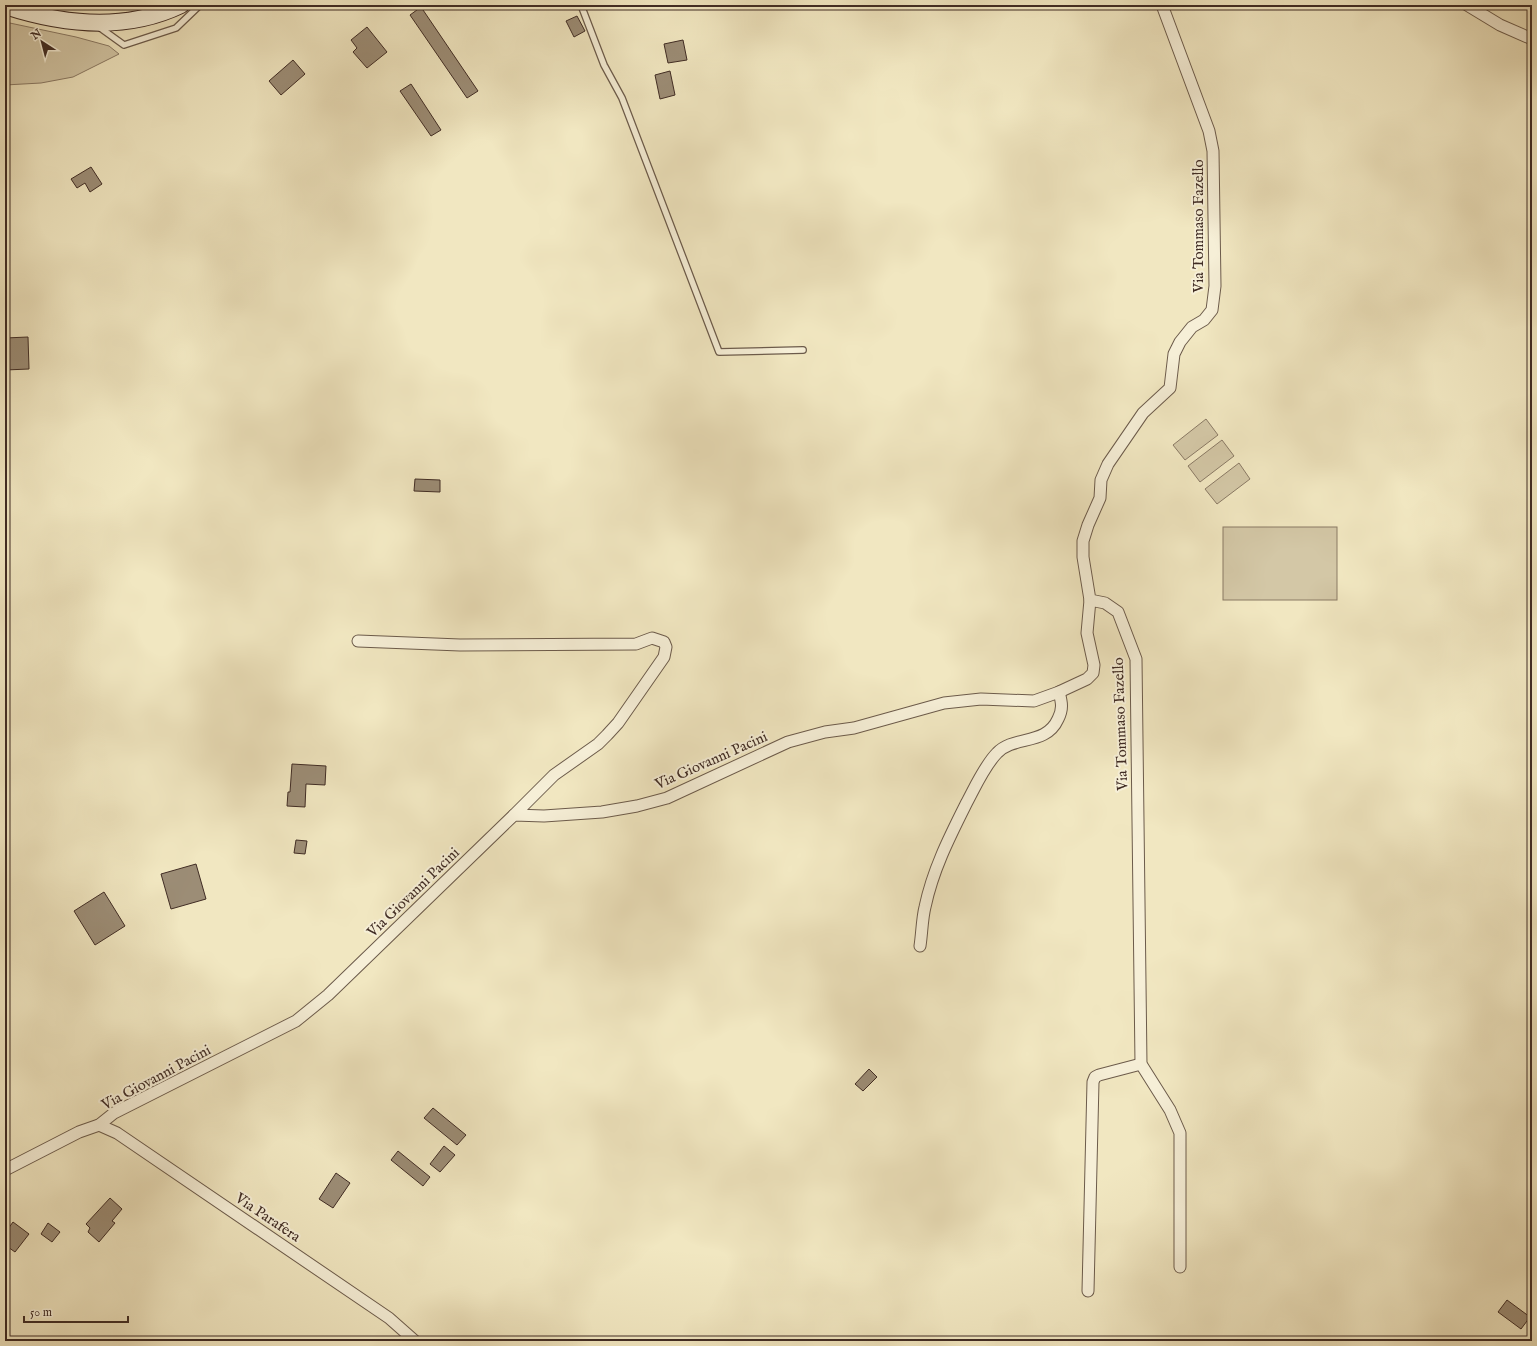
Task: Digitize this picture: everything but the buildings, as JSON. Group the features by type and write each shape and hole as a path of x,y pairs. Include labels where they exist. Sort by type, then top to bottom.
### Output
{"main road":[{"path":"5,6 38,15 96,24 125,23 181,5"}],"street":[{"name":"Via Tommaso Fazello","path":"1141,1064 1136,659 1118,612 1106,603 1090,600 1083,557 1083,541 1088,525 1100,498 1100,480 1108,464 1142,414 1170,388 1174,354 1180,342 1192,327 1204,320 1212,310 1215,286 1213,151 1209,131 1162,5"},
{"path":"1467,5 1500,25 1532,39"},
{"name":"Via Giovanni Pacini","path":"100,1125 114,1113 296,1022 328,995 514,815 544,816 602,812 637,806 667,798 788,742 825,732 854,728 944,703 981,699 1034,701 1059,692 1087,679 1093,673 1094,665 1087,633 1090,600"},
{"path":"358,641 460,645 636,644 652,638 664,642 666,647 664,657 607,735 598,744 554,775 514,815"},
{"path":"920,946 925,907 935,872 945,847 974,788 997,753 1006,746 1044,735 1055,726 1062,709 1059,692"},
{"path":"1088,1291 1093,1082 1095,1077 1099,1075 1141,1064 1170,1110 1180,1133 1180,1267"},
{"path":"5,1170 79,1132 100,1125"},
{"name":"Via Parafera","path":"100,1125 117,1133 389,1318 415,1341"}],"lane":[{"path":"96,24 124,45 176,28 200,5"},
{"path":"581,5 604,66 622,98 719,352 803,350"}],"shaded area":[{"path":"5,22 76,37 109,46 119,54 73,77 41,83 5,85"},
{"path":"1206,419 1218,435 1185,460 1173,445"},
{"path":"1222,440 1234,456 1200,482 1188,466"},
{"path":"1239,463 1250,479 1217,504 1205,489"},
{"path":"1223,527 1337,527 1337,600 1223,600"}]}
